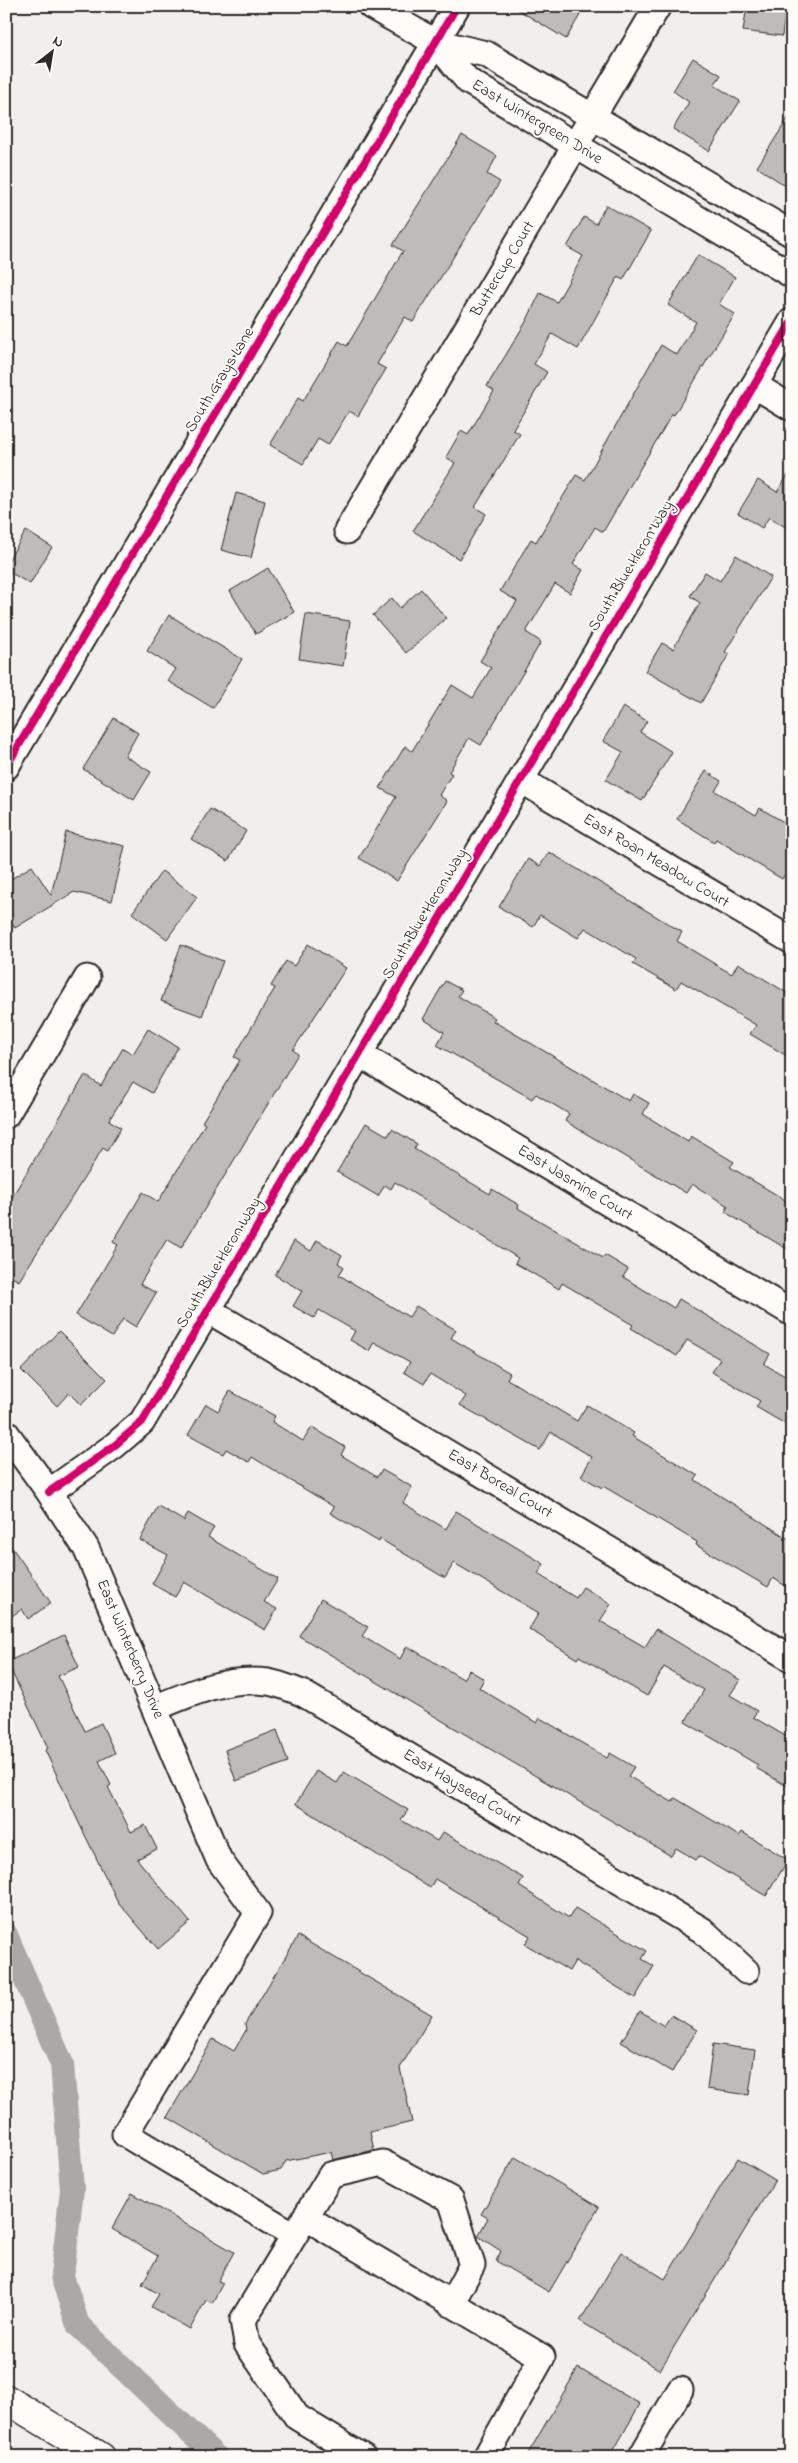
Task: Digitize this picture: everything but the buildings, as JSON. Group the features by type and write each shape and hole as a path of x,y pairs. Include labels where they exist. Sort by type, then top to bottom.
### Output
{"main road":[{"path":"6,2399 102,2457"}],"street":[{"path":"371,6 435,42"},
{"name":"South Grays Lane","path":"10,753 457,6"},
{"name":"Buttercup Court","path":"347,531 658,6"},
{"name":"East Wintergreen Drive","path":"435,42 486,54 792,234"},
{"name":"East Wintergreen Drive","path":"435,42 468,81 792,275"},
{"name":"South Blue Heron Way","path":"50,1492 114,1446 142,1422 792,321"},
{"path":"754,385 792,408"},
{"name":"East Roan Meadow Court","path":"520,780 792,942"},
{"path":"6,1116 87,978"},
{"name":"East Jasmine Court","path":"359,1054 792,1313"},
{"name":"East Boreal Court","path":"208,1310 792,1658"},
{"name":"East Winterberry Drive","path":"6,1433 50,1492 86,1548 156,1708 219,1860 258,1913 125,2134 300,2226"},
{"name":"East Hayseed Court","path":"156,1708 203,1688 236,1680 270,1682 302,1693 702,1930 746,1971"},
{"path":"364,2457 297,2418 247,2344 243,2320 330,2175 383,2163 451,2200 472,2265 451,2304"},
{"path":"300,2226 451,2304 542,2357 486,2457"},
{"path":"641,2457 680,2390"}],"waterway":[{"path":"6,1935 62,2064 72,2189 62,2276 78,2325 216,2457"}],"cycle path":[{"path":"6,767 457,6"},
{"path":"49,1492 114,1446 142,1422 792,321"}]}
